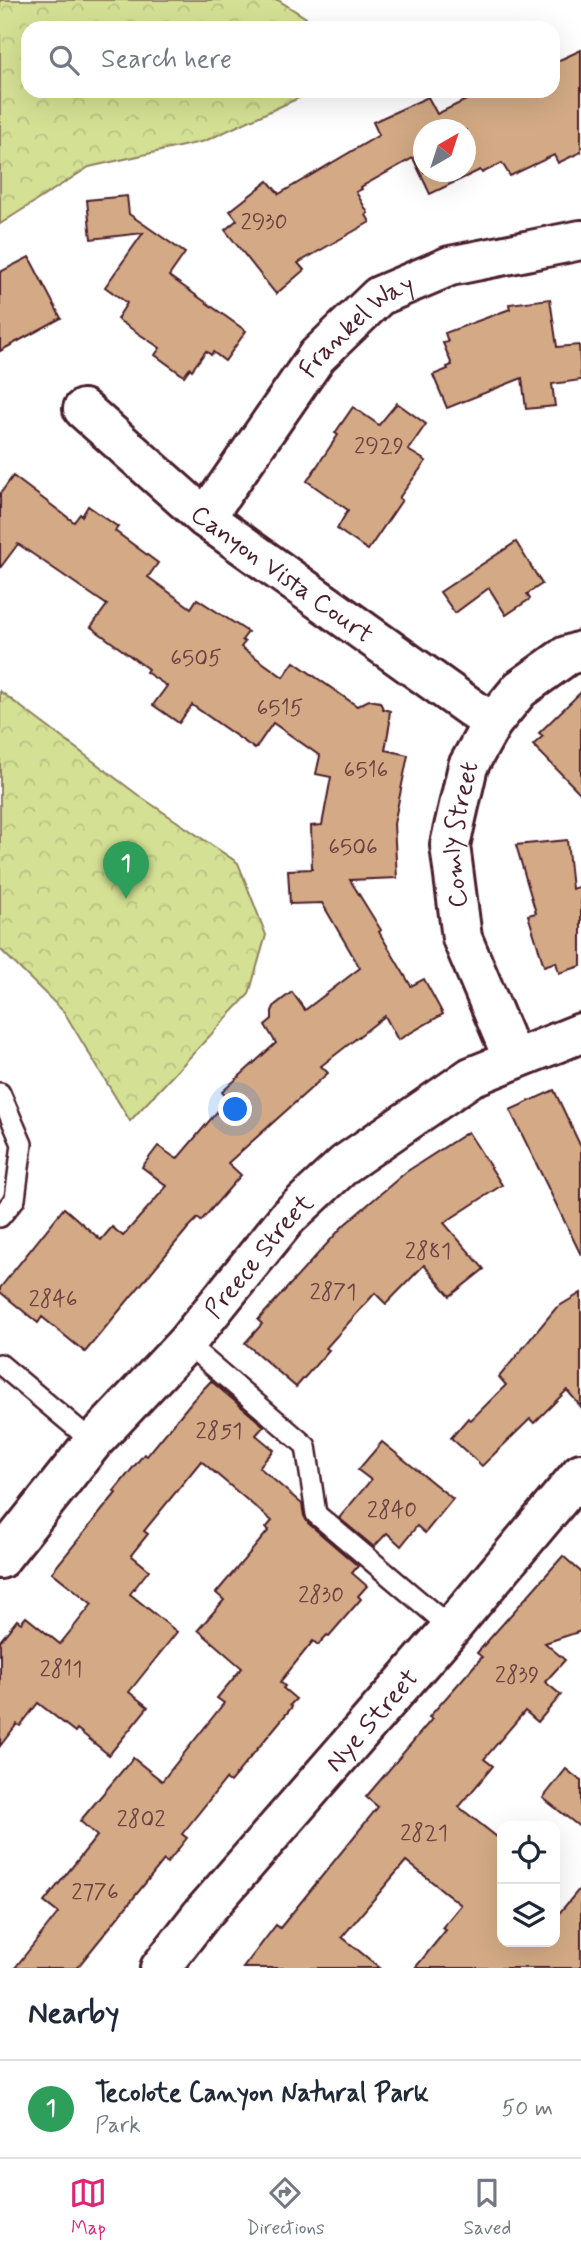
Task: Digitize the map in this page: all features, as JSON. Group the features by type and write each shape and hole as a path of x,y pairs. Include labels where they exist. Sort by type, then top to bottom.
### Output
{"street":[{"name":"Frankel Way","path":"205,518 317,356 379,296 450,266 581,240"},
{"name":"Canyon Vista Court","path":"83,409 205,518 492,723"},
{"name":"Comly Street","path":"513,1059 463,938 450,845 468,766 492,723 520,689 566,656 581,651"},
{"name":"Preece Street","path":"0,1559 93,1442 186,1343 288,1217 345,1164 471,1077 581,1033"},
{"name":"Nye Street","path":"160,1968 202,1914 451,1628 581,1473"}],"lane":[{"path":"0,1093 22,1144 15,1199 0,1217"},
{"path":"186,1343 306,1446 316,1514 451,1628"},
{"path":"0,1364 93,1442"}],"green space":[{"path":"0,0 278,0 311,21 21,21 21,98 299,98 205,141 89,167 0,224"},
{"path":"0,691 138,795 238,863 266,935 249,994 130,1121 64,1012 0,949"}],"building":[{"path":"581,50 581,152 558,163 554,155 510,176 502,163 482,173 480,170 476,172 476,119 413,119 413,158 356,192 370,222 298,263 304,270 276,294 225,230 237,220 230,211 268,181 279,194 379,135 373,122 429,98 437,114 470,98 560,98 560,60"},
{"path":"424,182 455,182 430,194"},
{"path":"127,196 129,214 185,253 169,276 246,331 225,361 213,352 211,355 206,351 184,376 155,355 160,348 117,319 127,303 105,287 143,233 91,239 87,200"},
{"path":"29,257 61,318 0,351 0,272"},
{"path":"550,299 557,347 579,345 581,380 552,384 555,406 526,409 522,378 447,408 433,375 452,365 443,343 448,342 445,333 510,309 509,304"},
{"path":"397,403 426,424 408,450 426,461 399,498 402,500 368,550 337,529 348,510 307,481 353,407 379,425"},
{"path":"13,476 74,522 88,506 118,527 115,531 158,563 148,577 191,608 197,599 248,632 241,647 283,677 294,662 357,706 369,700 380,702 383,709 390,711 385,750 408,755 394,824 397,878 350,880 411,986 424,979 443,1014 398,1040 385,1016 321,1066 328,1073 228,1163 241,1175 201,1221 198,1218 188,1228 85,1352 42,1317 38,1323 0,1292 0,1288 64,1208 101,1240 112,1227 123,1236 167,1186 142,1167 158,1146 177,1159 228,1099 222,1092 276,1043 265,1025 272,1019 275,1005 292,992 305,1010 360,968 322,903 290,904 288,870 312,869 311,826 322,825 331,777 316,774 320,756 273,723 255,749 192,705 179,723 153,705 167,686 91,627 107,605 18,544 0,568 0,494"},
{"path":"516,542 542,584 527,594 530,599 506,615 489,588 455,613 440,592"},
{"path":"581,692 581,794 533,745 543,736 539,733"},
{"path":"567,840 572,889 581,886 581,966 559,973 556,962 544,966 528,915 536,913 516,845"},
{"path":"554,1090 581,1147 581,1255 510,1110"},
{"path":"468,1132 502,1185 444,1223 484,1269 450,1296 424,1265 386,1304 375,1293 326,1348 329,1350 296,1387 245,1343 262,1324 258,1320 344,1225 406,1172"},
{"path":"581,1293 581,1407 567,1390 534,1423 530,1419 482,1466 451,1438 468,1418 471,1420 506,1385 499,1377 556,1308"},
{"path":"211,1381 264,1426 256,1435 274,1450 259,1467 302,1504 308,1523 358,1566 352,1573 367,1586 358,1596 361,1599 329,1636 318,1645 313,1641 280,1682 296,1699 290,1705 292,1707 230,1782 226,1779 182,1834 187,1838 167,1863 164,1860 77,1968 15,1968 58,1913 44,1902 97,1836 80,1821 133,1758 162,1781 224,1703 217,1698 242,1668 198,1630 224,1600 216,1593 269,1530 266,1528 272,1521 201,1461 144,1531 148,1534 131,1555 149,1570 130,1594 177,1632 129,1692 148,1707 109,1755 38,1703 0,1746 0,1641 17,1620 21,1623 26,1617 60,1644 92,1604 52,1572 144,1454 147,1456"},
{"path":"382,1442 453,1499 425,1533 417,1526 401,1546 387,1533 374,1547 339,1518 371,1480 358,1470"},
{"path":"563,1556 581,1572 581,1631 545,1643 565,1660 545,1682 561,1695 538,1722 525,1711 484,1759 493,1766 459,1807 497,1837 497,1947 560,1947 560,1912 581,1887 581,1968 415,1968 446,1930 442,1928 461,1905 406,1861 342,1937 380,1968 243,1968 276,1925 280,1928 378,1807 366,1797 432,1719 429,1717 482,1657 477,1653"},
{"path":"566,1769 581,1781 581,1828 543,1798"}],"place":[{"name":"Tecolote Canyon Natural Park","path":"126,899"}]}
